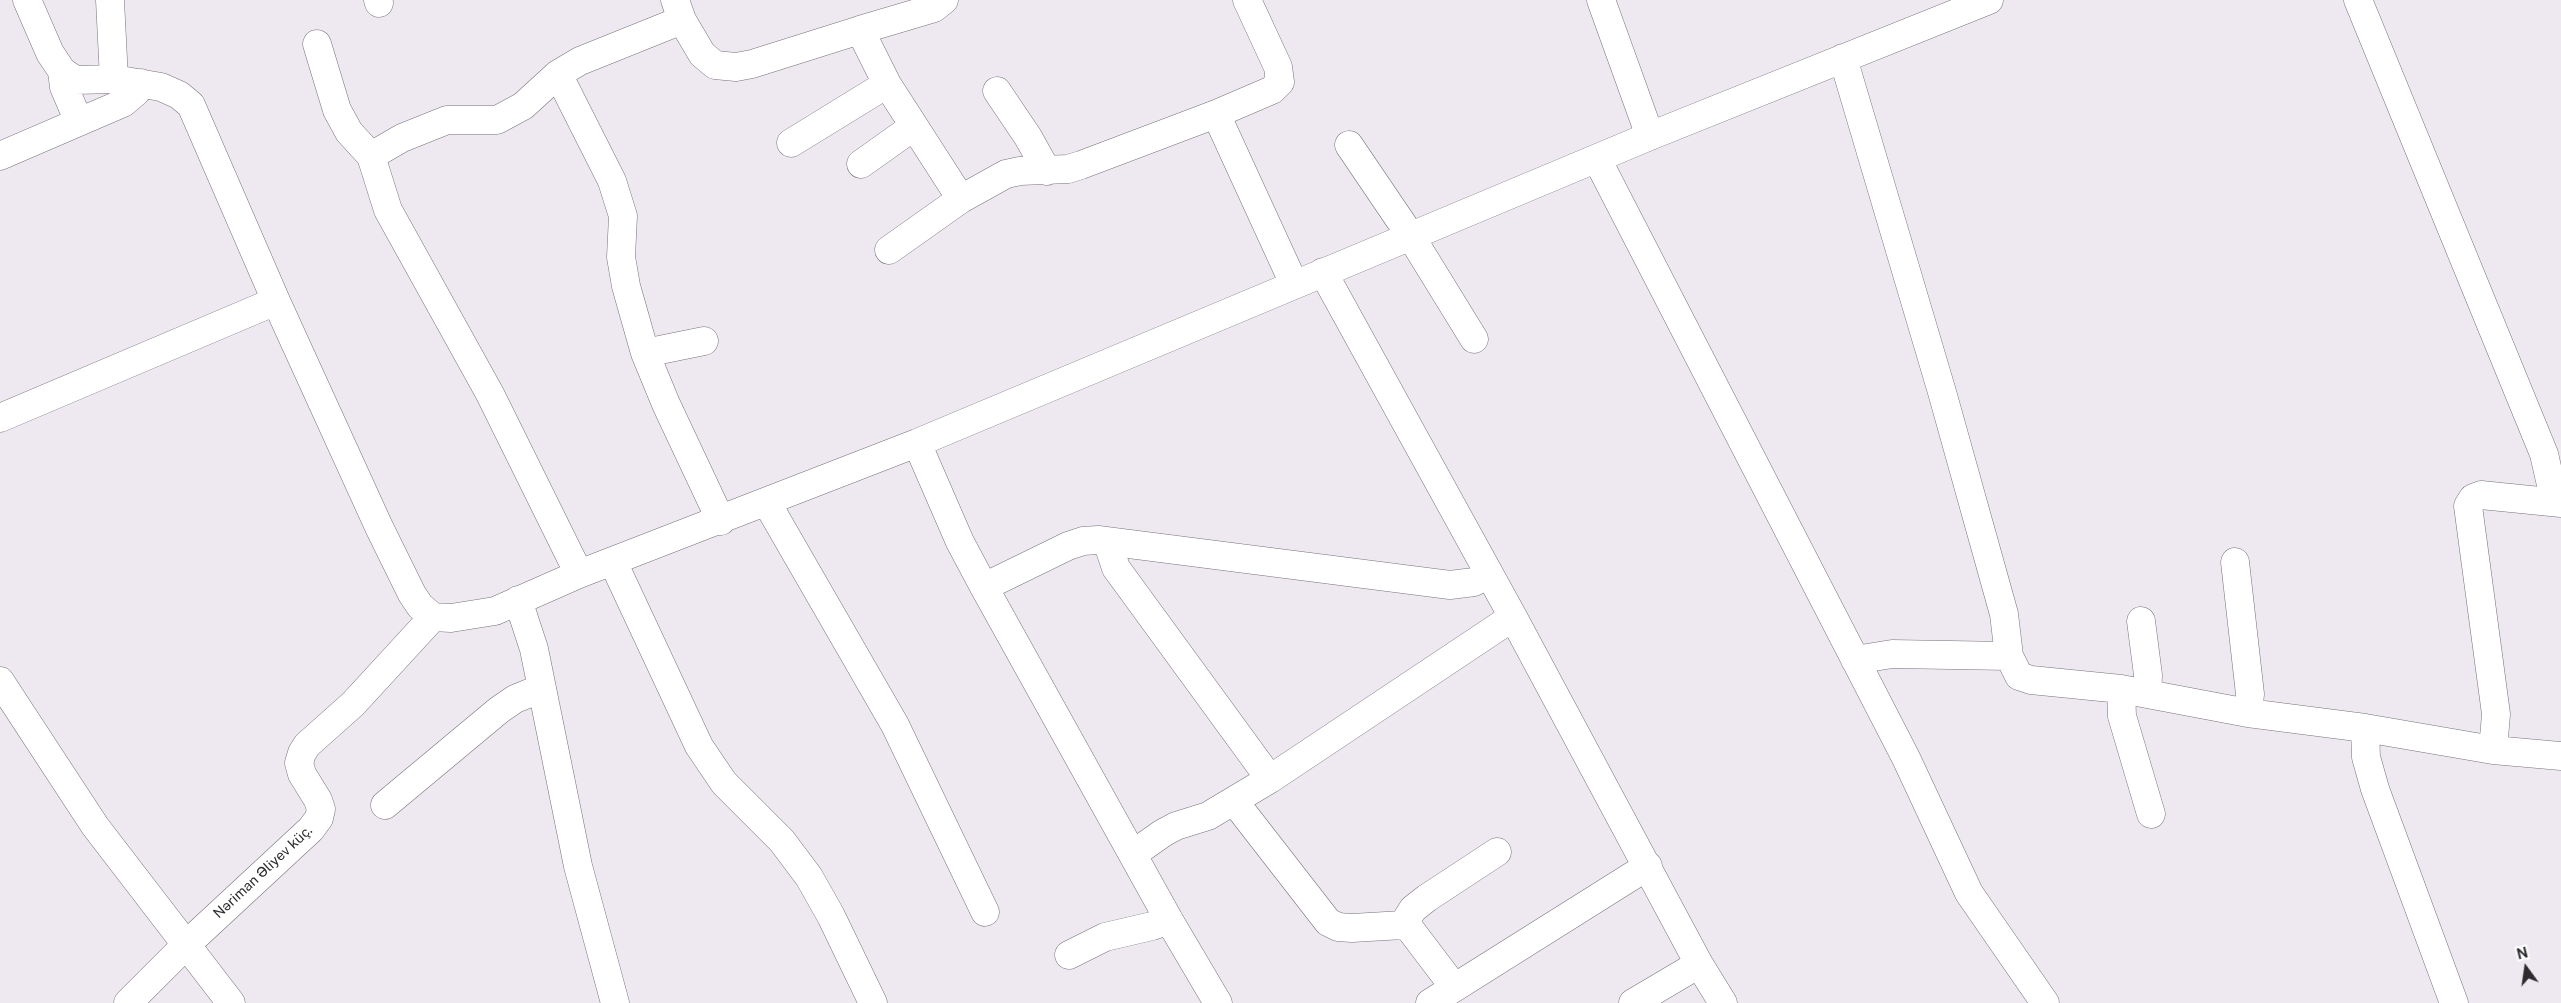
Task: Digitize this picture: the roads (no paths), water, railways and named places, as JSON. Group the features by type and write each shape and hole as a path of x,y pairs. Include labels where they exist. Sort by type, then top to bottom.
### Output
{"street":[{"path":"27,0 50,54 62,71 75,80 114,80 141,83 173,92 191,105 276,301 379,527 412,594 420,606 433,616 451,618 495,611 579,574 721,521 917,443 1410,235 1650,136 1990,0"},
{"path":"110,0 114,80"},
{"path":"371,156 402,138 447,120 497,120 523,106 558,74 678,10 702,54 715,65 736,67 934,8 944,0"},
{"path":"889,250 962,199 1006,174 1020,171 1068,169 1081,165 1216,114 1272,90 1280,82 1278,67 1247,0"},
{"path":"1601,0 1650,136"},
{"path":"2358,0 2544,454 2558,502 2481,495 2473,498 2468,506 2496,714 2493,750"},
{"path":"860,30 887,84 913,127 962,199"},
{"path":"317,44 337,110 349,132 371,156 388,210 490,394 579,574"},
{"path":"1843,58 1942,392 1999,596 2008,638 2009,656 2019,676 2031,680 2121,689 2248,713 2365,728 2493,750 2561,756"},
{"path":"62,71 64,87 79,122"},
{"path":"558,74 612,181 623,216 621,257 626,286 645,353 659,388 721,521"},
{"path":"0,156 122,103 136,92 141,83"},
{"path":"791,143 887,84"},
{"path":"997,91 1028,137 1047,171"},
{"path":"1216,114 1294,284"},
{"path":"861,164 913,127"},
{"path":"1349,145 1410,235 1474,339"},
{"path":"1596,159 1906,758 1969,893 2042,1002"},
{"path":"1323,272 1513,617 1699,964 1723,1003"},
{"path":"0,418 276,301"},
{"path":"645,353 704,341"},
{"path":"917,443 960,542 984,587 1169,920 1218,1003"},
{"path":"767,503 895,726 985,912"},
{"path":"984,587 1068,546 1083,541 1107,541 1450,585 1474,582 1489,574"},
{"path":"1107,541 1116,568 1270,779"},
{"path":"613,562 700,746 724,783 782,841 809,877 831,916 873,1003"},
{"path":"2235,562 2250,694 2248,713"},
{"path":"518,600 534,649 578,866 615,1003"},
{"name":"Nəriman Əliyev küç.","path":"128,1003 187,944 311,829 319,818 320,809 318,800 302,774 299,763 307,745 353,704 433,616"},
{"path":"1133,854 1169,830 1208,816 1270,779 1513,617"},
{"path":"2142,620 2148,675 2147,694"},
{"path":"1855,660 1892,654 2009,656"},
{"path":"0,682 95,826 231,1003"},
{"path":"385,805 499,710 515,699 542,688"},
{"path":"2121,689 2122,716 2151,814"},
{"path":"2365,728 2366,757 2375,789 2454,1003"},
{"path":"1234,801 1328,922 1338,927 1352,928 1403,925 1410,929 1454,987"},
{"path":"1403,925 1413,909 1427,898 1497,852"},
{"path":"1430,1003 1648,866"},
{"path":"1070,955 1105,938 1169,920"},
{"path":"1633,1003 1699,964"}]}
